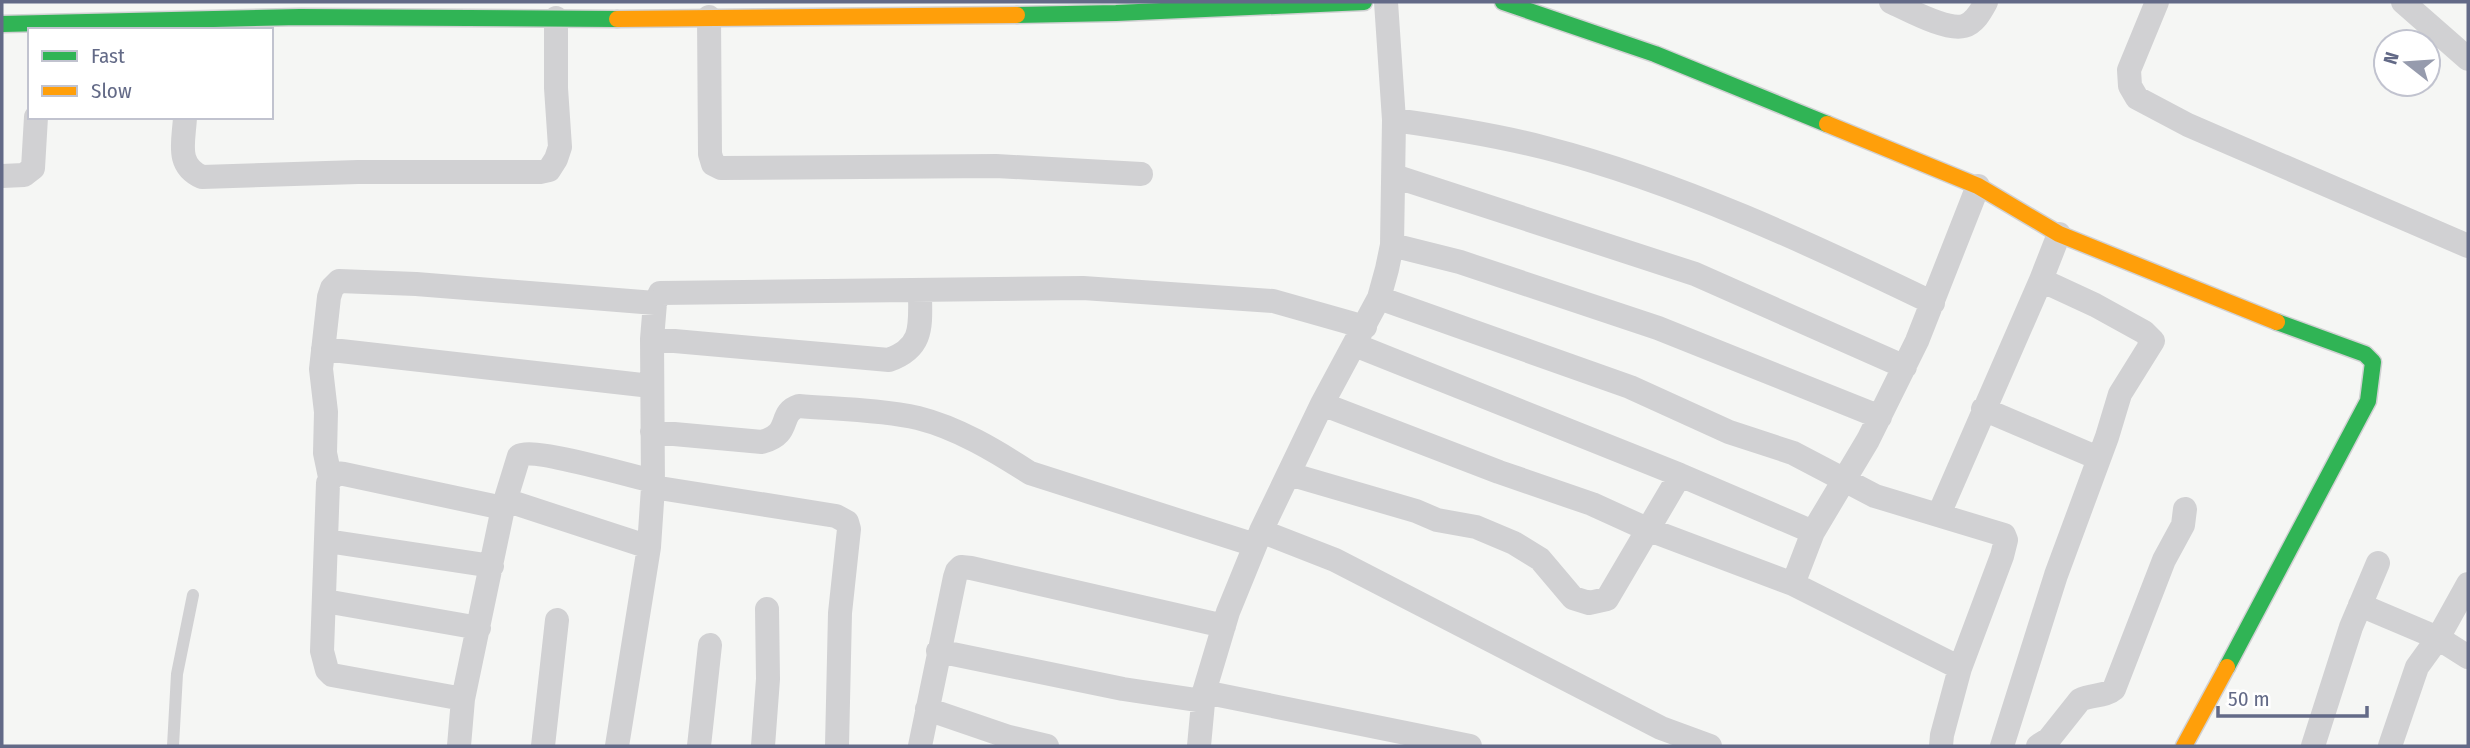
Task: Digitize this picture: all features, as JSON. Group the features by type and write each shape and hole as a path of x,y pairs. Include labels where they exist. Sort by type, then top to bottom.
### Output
{"street":[{"path":"2,24 37,27 190,25 300,9 447,10 556,18 632,19 709,17 767,9 1364,2"},
{"path":"1199,746 1204,697 1224,626 1258,538 1322,404 1379,298 1392,245 1394,176 1394,120 1386,2"},
{"path":"1503,2 1655,54 1978,186 2059,234 2267,318 2365,354 2373,362 2368,401 2185,746"},
{"path":"1891,2 1928,18 1958,26 1965,26 1972,21 1986,2"},
{"path":"2157,2 2129,70 2128,82 2137,98 2200,130 2468,246"},
{"path":"2403,2 2468,59"},
{"path":"709,17 710,154 713,164 721,169 996,166 1141,174"},
{"path":"185,119 185,164 202,177 549,170 560,147 556,88 556,18"},
{"path":"2,176 31,172 34,164 36,119"},
{"path":"1394,120 1457,129 1546,148 1655,183 1844,262 1933,303"},
{"path":"1394,176 1695,274 1905,367"},
{"path":"1793,584 1813,532 1880,417 1905,367 1978,186"},
{"path":"1939,514 2059,234"},
{"path":"1392,245 1460,262 1658,328 1880,417"},
{"path":"463,699 332,675 327,670 322,651 330,477 325,453 326,412 321,369 332,288 339,281 346,279 655,303"},
{"path":"2008,745 2056,575 2120,394 2153,341 2144,332 2095,305 2041,280"},
{"path":"617,746 649,547 653,484 652,339 655,303 662,292 1083,288 1273,301 1813,532"},
{"path":"652,339 889,360 901,355 917,340 920,291"},
{"path":"1379,298 1630,387 1729,432 1793,453 1875,496 2006,537 1996,574 1960,668 1941,746"},
{"path":"323,349 651,386"},
{"path":"1322,404 1499,472 1592,504 1647,530 1793,584 1960,668"},
{"path":"652,432 762,442 774,439 782,430 791,408 799,406 918,418 959,433 1030,473 1335,560 1661,728 1710,746"},
{"path":"1983,410 2098,458"},
{"path":"459,746 463,699 504,504 514,467 519,456 524,453 546,455 653,484 836,516 847,522 849,529 840,613 837,746"},
{"path":"330,477 335,473 369,478 504,504 649,547"},
{"path":"1289,474 1437,520 1476,527 1514,543 1539,559 1573,598 1589,603 1607,599 1679,475"},
{"path":"2038,746 2049,739 2080,700 2087,696 2110,693 2114,689 2164,560 2183,525 2185,509"},
{"path":"327,541 492,566"},
{"path":"2314,746 2332,682 2378,563"},
{"path":"920,746 938,651 955,577 961,567 1224,626"},
{"path":"2390,746 2417,667 2438,638 2468,584"},
{"path":"325,601 479,628"},
{"path":"2360,605 2438,638 2468,657"},
{"path":"763,746 768,678 768,609"},
{"path":"543,746 557,620"},
{"path":"699,746 710,645"},
{"path":"938,651 1123,689 1204,697 1470,746"},
{"path":"927,709 1009,737 1046,746"}],"lane":[{"path":"173,746 177,674 193,595"}],"traffic: fast":[{"path":"1017,15 1364,2"},
{"path":"1503,2 1655,54 1827,124"},
{"path":"2,24 300,17 617,19"},
{"path":"2227,667 2368,401 2373,362 2365,354 2277,322"}],"traffic: slow":[{"path":"617,19 1017,15"},
{"path":"1827,124 1978,186 2059,234 2277,322"},
{"path":"2184,746 2227,667"}]}
